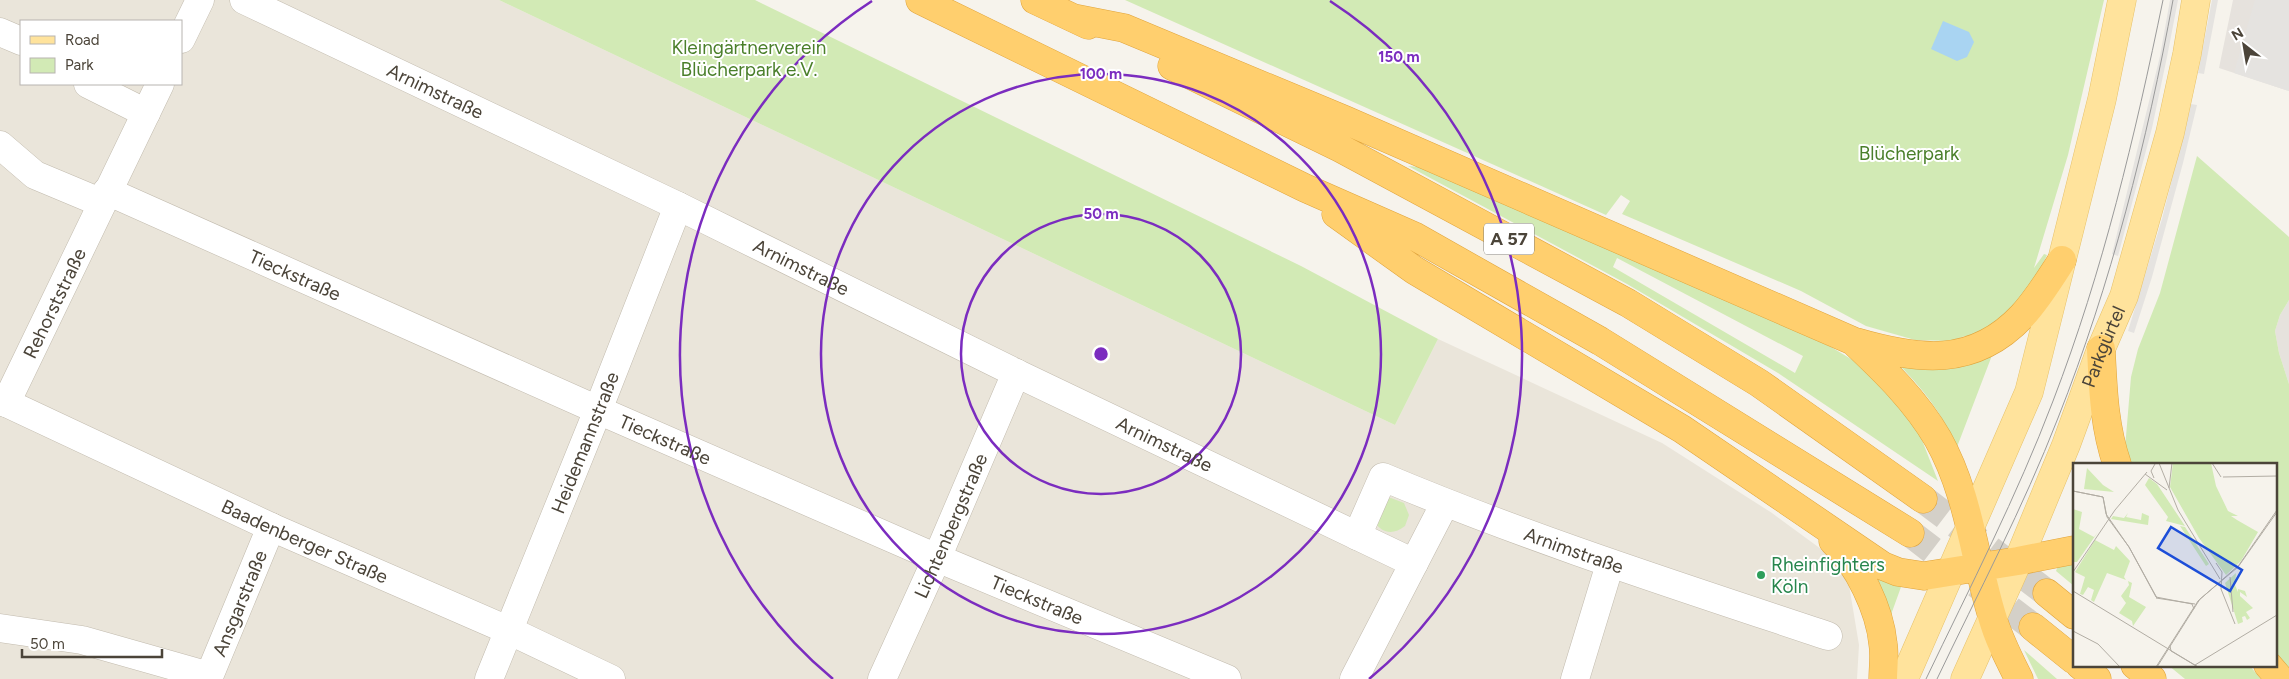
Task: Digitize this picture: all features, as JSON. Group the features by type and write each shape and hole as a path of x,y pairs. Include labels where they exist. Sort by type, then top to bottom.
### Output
{"highway":[{"name":"A 57","path":"920,0 1305,188 1414,236 1592,336 1910,533"},
{"name":"A 57","path":"1035,0 1340,148 1628,303 1759,383 1923,499"},
{"path":"1073,18 1132,31 1345,120 1853,341 1895,353 1922,357 1960,354 1996,339 2024,315 2062,260"},
{"path":"1305,188 1340,217 1414,270 1682,428 1882,566 1898,572 1924,576 1979,568 2073,550"},
{"path":"1853,341 1915,404 1938,439 1955,477 1971,526 1979,568 1992,618 2019,679"},
{"path":"2101,349 2104,409 2109,440 2117,463"},
{"path":"1796,506 1836,543 1861,577 1875,612 1884,644 1883,679"},
{"path":"2047,593 2073,614"},
{"path":"2033,628 2073,659"},
{"path":"2081,666 2097,679"},
{"path":"2136,666 2152,679"},
{"path":"2269,666 2280,679"}],"main road":[{"path":"1904,679 2029,392 2102,98 2122,0"},
{"name":"Parkgürtel","path":"1964,679 2018,561 2066,445 2101,349 2124,296 2170,133 2187,54 2196,0"}],"street":[{"path":"182,37 200,0"},
{"name":"Arnimstraße","path":"244,0 678,206 1016,373 1414,563"},
{"path":"0,32 20,41"},
{"path":"90,85 146,113"},
{"name":"Rehorststraße","path":"3,402 160,85"},
{"path":"0,145 35,175 104,197"},
{"name":"Tieckstraße","path":"104,197 937,558 1227,679"},
{"name":"Heidemannstraße","path":"489,679 510,631 678,206"},
{"name":"Lichtenbergstraße","path":"882,679 937,558 1016,373"},
{"name":"Baadenberger Straße","path":"3,402 271,527 510,631 611,679"},
{"name":"Arnimstraße","path":"1357,536 1383,477 1445,503 1610,564 1828,636"},
{"path":"1354,679 1445,503"},
{"name":"Ansgarstraße","path":"208,678 271,527"},
{"path":"1574,679 1610,564"},
{"path":"0,628 82,640 208,678"}],"shaded area":[{"path":"0,0 499,0 1395,425 1438,339 1662,443 1772,513 1821,549 1842,572 1849,585 1859,645 1857,679 0,679"},
{"path":"2170,0 2178,0 2167,57 2152,128 2118,256 2112,254 2160,56"},
{"path":"2212,0 2218,0 2204,74 2198,73"},
{"path":"2233,0 2289,0 2289,91 2219,68"},
{"path":"2255,0 2289,0 2289,91 2234,73"},
{"path":"2191,104 2197,105 2183,163 2152,277 2134,333 2128,331 2162,219"},
{"path":"2289,300 2289,384 2279,353 2275,331 2280,315"}],"green space":[{"name":"Kleingärtnerverein Blücherpark e.V.","path":"499,0 755,0 1301,266 1438,339 1395,425"},
{"name":"Blücherpark","path":"1125,0 2104,0 2068,155 2034,268 2044,254 2047,255 2029,294 1985,336 1965,336 1950,341 1915,340 1866,326 1801,291 1622,214 1630,201 1621,195 1606,215"},
{"path":"2197,156 2289,237 2289,300 2280,315 2275,331 2279,353 2289,384 2289,673 2276,659 2276,463 2130,463 2125,448 2131,377 2138,349 2160,293"},
{"path":"1408,166 1419,167 1748,308 1831,347 1861,365 1888,391 1920,435 1938,481 1778,373 1627,284","holes":["1617,258 1803,356 1795,373 1613,267"]},
{"path":"1992,350 1991,358 1957,447 1945,423 1930,401 1895,361"},
{"path":"1391,498 1404,503 1409,515 1405,526 1397,531 1388,532 1381,529 1375,522 1384,499"},
{"path":"2073,563 2073,585 2056,571 2058,566"},
{"path":"1873,573 1901,587 1888,623"},
{"path":"2024,650 2057,679 2038,679"},
{"path":"2169,666 2250,666 2261,679 2185,679"}],"water":[{"path":"1943,21 1969,32 1974,42 1967,57 1957,61 1931,49"}],"tunnel":[{"path":"1923,499 2047,593"},
{"path":"1910,533 2033,627"}],"tram line":[{"path":"1926,679 2024,472 2071,352 2116,203 2141,102 2163,0"},
{"path":"1937,679 2030,485 2058,418 2095,316 2126,212 2152,106 2173,0"}],"place":[{"name":"Rheinfighters Köln","path":"1761,575"}]}
